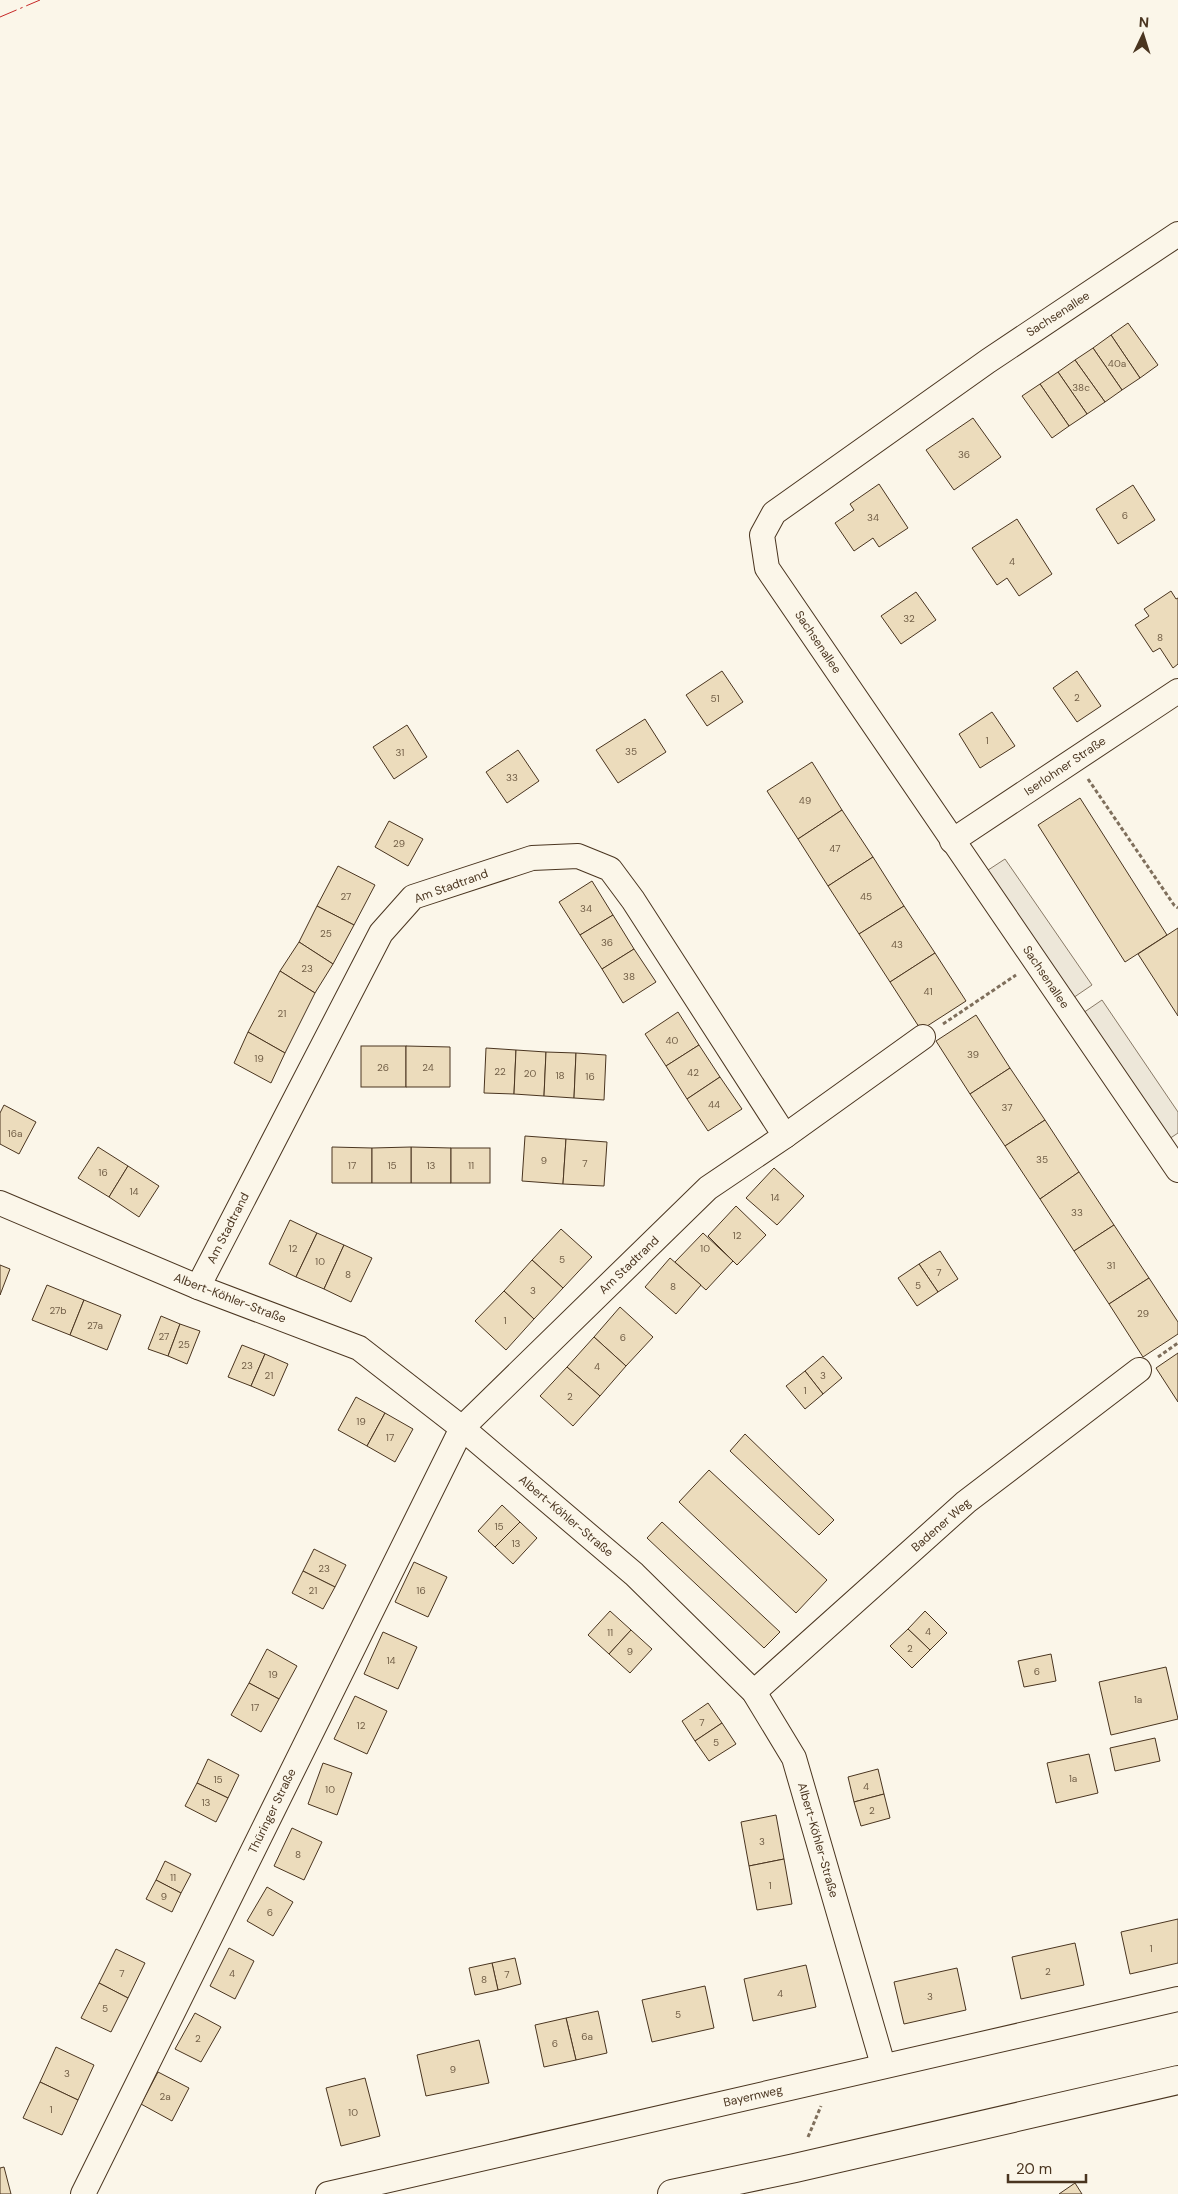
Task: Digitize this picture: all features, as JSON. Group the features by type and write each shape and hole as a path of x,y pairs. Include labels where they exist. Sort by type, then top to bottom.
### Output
{"main road":[{"path":"672,2194 805,2166 1178,2080"}],"street":[{"name":"Sachsenallee","path":"1178,234 988,360 774,513 762,535 767,568 1178,1170"},
{"name":"Iserlohner Straße","path":"952,841 1178,691"},
{"name":"Am Stadtrand","path":"198,1287 380,934 413,897 532,858 578,856 610,869 633,900 785,1136"},
{"name":"Am Stadtrand","path":"462,1428 708,1188 785,1136 923,1037"},
{"name":"Albert-Köhler-Straße","path":"0,1203 198,1287 359,1348 462,1428 634,1574 754,1692 794,1758 883,2065"},
{"name":"Badener Weg","path":"754,1692 966,1502 1139,1370"},
{"name":"Thüringer Straße","path":"83,2194 462,1428"},
{"name":"Bayernweg","path":"328,2194 883,2065 1178,1999"}],"path":[{"path":"1075,760 1174,905 1178,908"},
{"path":"923,1037 986,997 1035,961"}],"shaded area":[{"path":"1005,859 1092,985 1070,1000 982,874"},
{"path":"1102,1000 1178,1112 1178,1133 1166,1141 1080,1015"}],"building":[{"path":"1128,323 1158,365 1140,378 1111,335"},
{"path":"1111,335 1140,378 1122,390 1093,348"},
{"path":"1093,348 1122,390 1105,402 1075,360"},
{"path":"1075,360 1105,402 1087,414 1058,372"},
{"path":"1058,372 1087,414 1069,426 1040,384"},
{"path":"1040,384 1069,426 1052,438 1022,396"},
{"path":"973,418 1001,457 954,490 926,450"},
{"path":"879,484 908,528 879,547 873,538 854,551 835,523 854,510 850,504"},
{"path":"1133,485 1155,520 1118,544 1096,509"},
{"path":"1017,519 1052,574 1019,596 1007,578 997,585 972,548"},
{"path":"1171,591 1176,599 1178,598 1178,664 1173,668 1160,648 1153,652 1135,625 1149,616 1144,609"},
{"path":"916,592 936,620 901,644 881,616"},
{"path":"722,671 743,702 707,726 686,695"},
{"path":"1077,671 1101,706 1077,722 1053,688"},
{"path":"992,712 1015,746 980,768 959,734"},
{"path":"645,719 666,752 618,783 596,750"},
{"path":"407,725 427,757 394,779 373,747"},
{"path":"518,750 539,781 507,803 486,772"},
{"path":"812,762 842,810 798,839 767,791"},
{"path":"1080,798 1167,935 1125,962 1038,825"},
{"path":"842,810 873,857 828,886 798,839"},
{"path":"389,821 423,839 408,866 375,847"},
{"path":"873,857 904,906 859,934 828,886"},
{"path":"338,866 375,885 354,925 317,906"},
{"path":"592,881 613,915 580,935 559,902"},
{"path":"317,906 354,925 333,964 299,942"},
{"path":"904,906 935,953 890,982 859,934"},
{"path":"613,915 634,949 602,969 580,935"},
{"path":"1178,928 1178,1016 1138,954"},
{"path":"299,942 333,964 315,993 280,971"},
{"path":"634,949 656,982 623,1003 602,969"},
{"path":"935,953 966,1001 921,1030 890,982"},
{"path":"280,971 315,993 285,1053 248,1032"},
{"path":"678,1012 699,1045 666,1066 645,1034"},
{"path":"976,1015 1010,1068 970,1094 936,1041"},
{"path":"248,1032 285,1053 271,1083 234,1063"},
{"path":"699,1045 720,1077 687,1099 666,1066"},
{"path":"361,1046 406,1046 406,1087 361,1087"},
{"path":"406,1046 450,1047 450,1087 406,1087"},
{"path":"486,1048 516,1050 514,1094 484,1093"},
{"path":"516,1050 546,1052 544,1096 514,1094"},
{"path":"546,1052 576,1053 574,1098 544,1096"},
{"path":"576,1053 606,1055 604,1100 574,1098"},
{"path":"1010,1068 1045,1120 1005,1146 970,1094"},
{"path":"720,1077 742,1109 708,1131 687,1099"},
{"path":"4,1105 36,1122 19,1154 0,1144 0,1113"},
{"path":"1045,1120 1079,1172 1040,1199 1005,1146"},
{"path":"525,1136 566,1139 563,1184 522,1181"},
{"path":"566,1139 607,1142 604,1186 563,1184"},
{"path":"98,1147 128,1166 109,1197 78,1178"},
{"path":"332,1147 372,1148 372,1183 332,1183"},
{"path":"411,1147 451,1148 451,1183 411,1183"},
{"path":"411,1147 411,1183 372,1183 372,1148"},
{"path":"451,1148 490,1148 490,1183 451,1183"},
{"path":"128,1166 159,1186 139,1217 109,1197"},
{"path":"774,1168 804,1196 777,1225 746,1198"},
{"path":"1079,1172 1114,1225 1074,1251 1040,1199"},
{"path":"736,1206 766,1235 737,1265 708,1236"},
{"path":"290,1220 317,1233 296,1277 269,1264"},
{"path":"1114,1225 1149,1278 1109,1304 1074,1251"},
{"path":"561,1229 592,1257 563,1288 532,1260"},
{"path":"317,1233 344,1245 324,1289 296,1277"},
{"path":"703,1233 733,1261 706,1290 675,1262"},
{"path":"344,1245 372,1258 351,1302 324,1289"},
{"path":"940,1251 958,1279 938,1292 919,1264"},
{"path":"670,1258 701,1285 676,1314 645,1287"},
{"path":"532,1260 563,1288 534,1319 504,1291"},
{"path":"919,1264 938,1292 917,1306 898,1278"},
{"path":"0,1265 10,1269 0,1295"},
{"path":"1149,1278 1178,1322 1178,1334 1143,1357 1109,1304"},
{"path":"47,1285 84,1300 70,1335 32,1320"},
{"path":"504,1291 534,1319 506,1350 475,1321"},
{"path":"84,1300 121,1315 107,1350 70,1335"},
{"path":"620,1307 653,1337 626,1366 594,1337"},
{"path":"161,1316 180,1324 168,1356 148,1349"},
{"path":"180,1324 200,1331 187,1364 168,1356"},
{"path":"594,1337 626,1366 600,1396 567,1367"},
{"path":"242,1345 265,1354 251,1386 228,1377"},
{"path":"1178,1353 1178,1402 1156,1368"},
{"path":"265,1354 288,1364 274,1396 251,1386"},
{"path":"823,1356 842,1378 823,1394 805,1371"},
{"path":"567,1367 600,1396 573,1426 540,1396"},
{"path":"805,1371 823,1394 805,1409 786,1386"},
{"path":"356,1397 385,1413 367,1446 338,1430"},
{"path":"385,1413 413,1429 395,1462 367,1446"},
{"path":"745,1434 834,1520 819,1535 730,1451"},
{"path":"709,1470 827,1580 796,1613 679,1502"},
{"path":"502,1505 520,1522 495,1547 478,1531"},
{"path":"520,1522 537,1538 513,1564 495,1547"},
{"path":"662,1522 780,1632 764,1648 647,1538"},
{"path":"314,1549 346,1565 335,1587 303,1571"},
{"path":"414,1562 447,1577 428,1617 395,1602"},
{"path":"303,1571 335,1587 323,1609 292,1593"},
{"path":"610,1611 631,1630 609,1654 588,1635"},
{"path":"925,1611 947,1633 930,1650 908,1629"},
{"path":"908,1629 930,1650 912,1668 890,1646"},
{"path":"631,1630 652,1649 630,1673 609,1654"},
{"path":"383,1632 417,1647 398,1689 364,1674"},
{"path":"267,1649 297,1666 279,1699 249,1683"},
{"path":"1051,1654 1056,1681 1024,1687 1018,1661"},
{"path":"1166,1667 1178,1719 1111,1735 1099,1682"},
{"path":"249,1683 279,1699 261,1732 231,1715"},
{"path":"355,1696 387,1711 367,1754 334,1739"},
{"path":"708,1703 722,1723 695,1741 682,1721"},
{"path":"722,1723 736,1744 709,1761 695,1741"},
{"path":"1155,1738 1160,1761 1115,1771 1110,1748"},
{"path":"1089,1754 1098,1793 1056,1803 1047,1763"},
{"path":"208,1759 239,1775 228,1798 197,1783"},
{"path":"323,1763 352,1773 337,1815 308,1804"},
{"path":"878,1769 884,1794 854,1802 848,1777"},
{"path":"197,1783 228,1798 216,1822 185,1806"},
{"path":"884,1794 890,1818 861,1826 854,1802"},
{"path":"776,1815 784,1859 749,1866 741,1822"},
{"path":"292,1828 322,1842 304,1880 274,1866"},
{"path":"784,1859 792,1904 757,1910 749,1866"},
{"path":"165,1861 191,1874 181,1893 156,1880"},
{"path":"156,1880 181,1893 172,1912 146,1899"},
{"path":"267,1887 293,1902 273,1936 247,1921"},
{"path":"1178,1919 1178,1963 1130,1974 1121,1932"},
{"path":"1075,1943 1084,1985 1021,1999 1012,1957"},
{"path":"229,1948 254,1961 235,1999 210,1986"},
{"path":"116,1949 145,1963 128,1998 99,1983"},
{"path":"515,1958 521,1984 498,1990 492,1963"},
{"path":"492,1963 498,1990 475,1995 469,1968"},
{"path":"806,1965 816,2007 753,2021 744,1979"},
{"path":"957,1968 966,2010 904,2024 894,1982"},
{"path":"99,1983 128,1998 111,2032 81,2018"},
{"path":"705,1986 714,2028 652,2042 642,2000"},
{"path":"598,2011 607,2053 576,2060 566,2018"},
{"path":"195,2013 221,2027 201,2062 175,2049"},
{"path":"566,2018 576,2060 544,2067 535,2025"},
{"path":"479,2040 489,2083 426,2096 417,2055"},
{"path":"56,2047 94,2065 78,2100 40,2082"},
{"path":"158,2072 189,2088 172,2121 141,2104"},
{"path":"365,2078 380,2136 341,2146 326,2088"},
{"path":"40,2082 78,2100 62,2135 23,2118"},
{"path":"4,2167 11,2194 0,2194 0,2168"},
{"path":"1075,2183 1082,2194 1059,2194"}],"power":[{"path":"0,17 40,0"}]}
